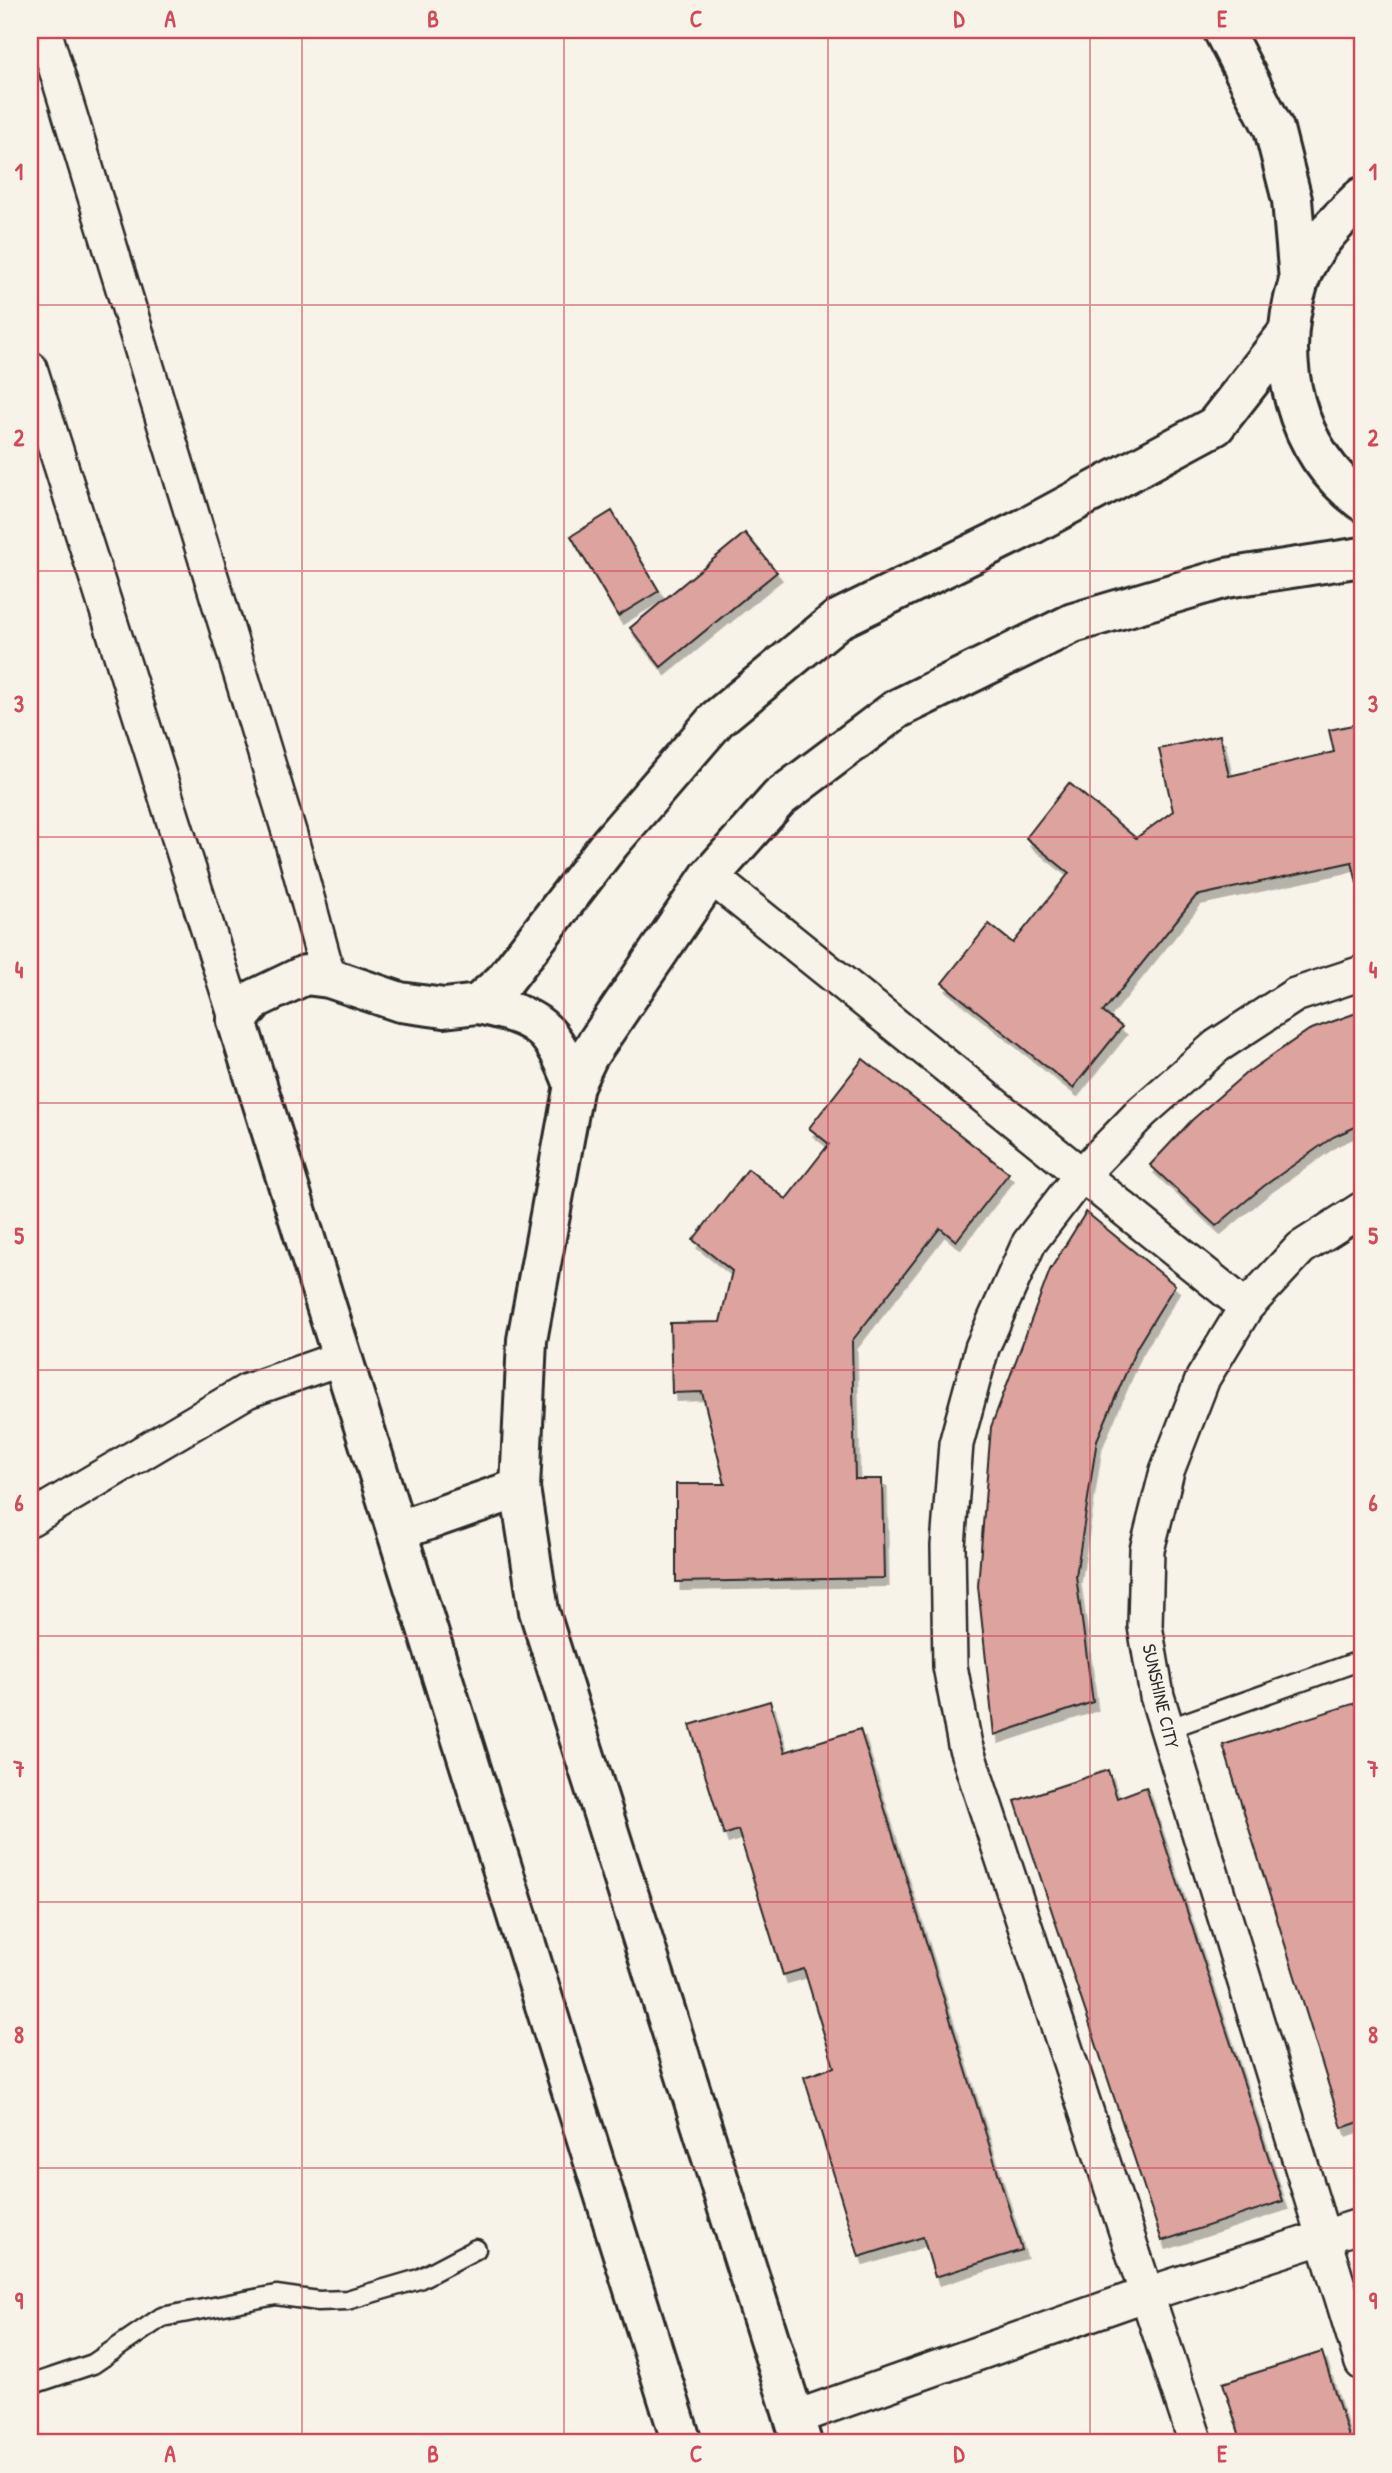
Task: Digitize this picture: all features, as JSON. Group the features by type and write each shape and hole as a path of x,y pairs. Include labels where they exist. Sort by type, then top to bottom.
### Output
{"street":[{"path":"44,30 290,835 329,978"},
{"path":"1223,30 1274,129 1292,200 1299,279 1287,334 1290,389 1309,441 1342,486 1362,501"},
{"path":"1299,279 1327,232 1362,197"},
{"path":"478,1004 503,982 611,842 717,719 837,621 1033,523 1215,426 1287,334"},
{"path":"30,368 682,2443"},
{"path":"1362,557 1227,578 1073,623 897,709 779,799 710,876 588,1056 574,1085 527,1340 520,1488 539,1611 798,2431 1147,2294 1362,2225"},
{"path":"710,876 1247,1307"},
{"path":"1196,2443 965,1745 950,1666 948,1546 956,1444 982,1348 1029,1242 1080,1175 1142,1112 1217,1046 1295,996 1362,973"},
{"path":"237,1021 255,999 276,986 305,975 329,978 400,1002 444,1009 478,1004 536,1021 560,1048 574,1085"},
{"name":"SUNSHINE CITY","path":"1362,1209 1301,1248 1247,1307 1203,1378 1167,1471 1147,1550 1145,1626 1157,1696 1321,2237 1362,2363"},
{"path":"30,1518 247,1391 341,1358"},
{"path":"397,1531 520,1488"}],"lane":[{"path":"1167,1729 1362,1660"},
{"path":"30,2385 93,2364 162,2318 276,2295 318,2301 347,2300 419,2279 476,2249"}],"building":[{"path":"612,511 659,591 618,616 571,536"},
{"path":"745,533 777,572 661,667 630,628"},
{"path":"1362,723 1362,882 1357,883 1352,862 1196,896 1103,1012 1122,1027 1073,1088 942,983 989,924 1013,943 1069,873 1026,838 1069,783 1136,838 1173,811 1159,749 1220,735 1229,776 1334,752 1329,730"},
{"path":"1362,1011 1362,1124 1333,1137 1264,1186 1216,1226 1150,1165 1192,1120 1245,1074 1309,1030"},
{"path":"863,1059 1009,1173 956,1241 940,1228 852,1341 855,1479 882,1479 884,1578 676,1582 676,1484 725,1484 702,1392 672,1393 670,1323 720,1322 732,1271 693,1240 748,1169 786,1199 829,1144 809,1128"},
{"path":"1086,1212 1175,1285 1137,1347 1097,1440 1076,1576 1093,1702 994,1735 978,1586 991,1427 1050,1270"},
{"path":"770,1701 785,1752 860,1729 1022,2250 935,2277 923,2237 859,2257 804,2077 834,2067 804,1969 783,1975 738,1830 724,1835 690,1725"},
{"path":"1362,1701 1362,2121 1342,2128 1223,1745"},
{"path":"1108,1770 1117,1798 1146,1787 1283,2201 1162,2241 1015,1801"},
{"path":"1322,2352 1351,2443 1242,2443 1223,2383"}]}
